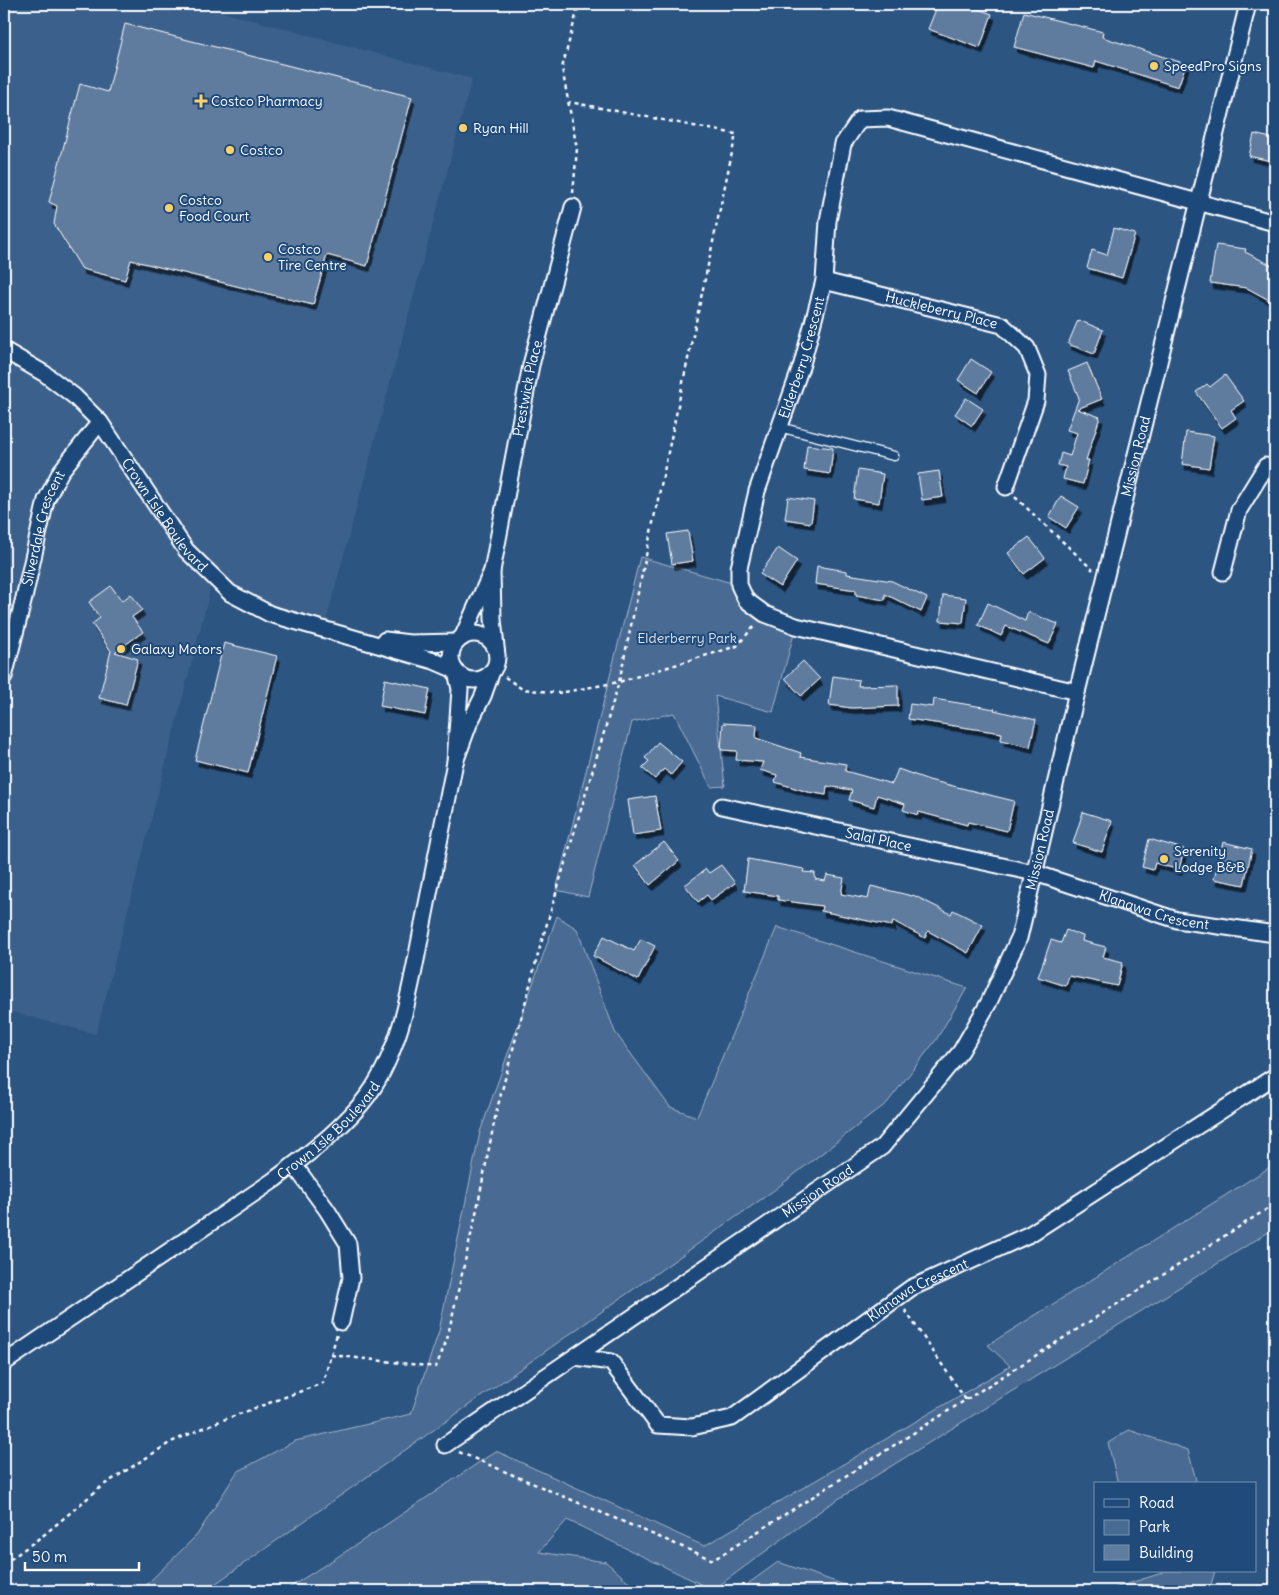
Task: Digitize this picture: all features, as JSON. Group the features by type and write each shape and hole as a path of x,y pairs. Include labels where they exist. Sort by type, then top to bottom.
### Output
{"street":[{"name":"Mission Road","path":"445,1446 882,1146 961,1051 988,1004 1019,938 1248,4"},
{"name":"Elderberry Crescent","path":"1078,692 796,626 765,614 746,600 740,585 739,568 757,491 802,364 824,281 828,220 843,144 860,120 888,118 1200,202"},
{"path":"1200,202 1275,223"},
{"name":"Prestwick Place","path":"494,665 492,572 531,365 573,206"},
{"name":"Huckleberry Place","path":"824,281 1002,325 1027,348 1038,375 1036,401 1006,487"},
{"name":"Crown Isle Boulevard","path":"4,350 45,374 74,396 100,422 186,550 230,593 270,614 434,661 456,671 460,690 455,762 405,1009 390,1056 369,1093 343,1125 294,1165 4,1364"},
{"name":"Silverdale Crescent","path":"4,677 46,500 61,470 100,422"},
{"path":"1222,572 1239,510 1266,466 1275,468"},
{"name":"Prestwick Place","path":"456,671 452,663 451,655 453,648 459,640 492,572"},
{"name":"Crown Isle Boulevard","path":"354,637 410,642 459,640 469,635 477,634 491,642 495,648 494,665 455,762"},
{"path":"456,671 464,678 476,680 483,678 494,665"},
{"name":"Salal Place","path":"722,806 1035,873"},
{"name":"Klanawa Crescent","path":"1035,873 1177,920 1275,934"},
{"name":"Klanawa Crescent","path":"574,1357 611,1362 658,1425 692,1427 732,1418 911,1288 1030,1234 1275,1076"},
{"path":"294,1165 328,1210 348,1244 351,1278 341,1322"}],"lane":[{"path":"1271,4 1275,5"},
{"path":"779,427 894,456"}],"path":[{"path":"573,206 574,170 577,149 562,68 579,4"},
{"path":"331,1355 436,1367 447,1339 477,1209 496,1114 540,947 619,682 736,134 569,102"},
{"path":"1006,487 1025,508 1105,581"},
{"path":"494,665 522,689 560,693 619,682 738,646 765,614"},
{"path":"445,1446 713,1560 1275,1204"},
{"path":"897,1298 966,1400"},
{"path":"4,1564 45,1534 102,1486 170,1442 322,1383 341,1322"}],"shaded area":[{"path":"4,4 192,4 472,79 326,621 276,608 234,586 213,566 208,599 96,1034 4,1010"}],"green space":[{"name":"Elderberry Park","path":"640,557 739,585 746,600 796,626 773,712 715,696 725,786 711,787 674,713 632,722 588,897 556,890"},
{"path":"557,916 577,929 615,1032 670,1107 697,1117 777,927 967,988 936,1040 887,1103 773,1191 205,1591 140,1591 197,1535 237,1472 295,1441 411,1414 439,1331 480,1132"},
{"path":"1275,1164 1275,1228 827,1506 713,1590 567,1520 539,1552 606,1562 639,1591 284,1591 496,1451 704,1546 1010,1366 988,1345"},
{"path":"1129,1430 1188,1450 1196,1482 1118,1482 1108,1443"},
{"path":"778,1562 862,1591 738,1591"},
{"path":"1215,1572 1209,1591 1105,1591 1162,1573"}],"building":[{"path":"938,4 964,4 992,14 980,48 928,29"},
{"path":"1024,12 1103,32 1102,37 1186,64 1178,87 1096,61 1094,68 1014,47"},
{"name":"Costco","path":"125,24 412,97 367,266 327,255 313,305 131,260 125,280 82,269 54,224 57,206 49,202 80,84 108,92"},
{"path":"1254,134 1275,139 1275,162 1249,156"},
{"path":"1114,228 1135,234 1122,278 1087,268 1092,250 1107,255"},
{"path":"1216,245 1246,249 1245,252 1275,267 1275,289 1269,300 1247,288 1210,283"},
{"path":"1078,320 1103,330 1094,354 1068,344"},
{"path":"971,359 991,372 978,393 958,380"},
{"path":"1087,363 1102,399 1077,409 1100,417 1086,460 1089,460 1083,484 1063,479 1066,467 1058,465 1061,453 1070,456 1077,433 1067,430 1079,398 1068,371"},
{"path":"1225,375 1244,401 1231,410 1236,418 1222,428 1196,392 1207,384 1210,387"},
{"path":"966,398 983,409 972,426 955,414"},
{"path":"1186,432 1214,436 1209,468 1182,464"},
{"path":"807,445 833,448 830,474 804,470"},
{"path":"858,470 883,474 879,503 854,499"},
{"path":"939,471 943,497 922,500 918,474"},
{"path":"1061,496 1079,507 1066,528 1049,517"},
{"path":"788,497 814,501 811,523 785,519"},
{"path":"688,531 693,561 672,564 667,534"},
{"path":"1029,537 1045,558 1024,574 1008,553"},
{"path":"778,548 797,561 780,587 760,574"},
{"path":"817,566 847,571 847,574 892,581 927,598 921,612 885,594 885,600 856,595 856,590 815,584"},
{"name":"Galaxy Motors","path":"111,586 122,601 131,594 142,610 132,617 143,632 115,652 138,659 126,705 99,698 111,651 92,624 100,618 89,602"},
{"path":"943,595 966,598 963,623 940,621"},
{"path":"988,603 1025,621 1028,612 1058,624 1049,644 1006,626 1001,636 978,625"},
{"path":"224,643 277,656 248,773 195,760"},
{"path":"803,661 820,679 801,696 785,678"},
{"path":"833,676 859,680 858,686 898,685 898,706 852,708 829,705"},
{"path":"385,679 430,689 425,715 380,706"},
{"path":"934,699 995,709 1036,720 1030,747 1001,740 1002,733 908,719 910,704 933,707"},
{"path":"723,723 757,725 756,738 801,753 800,757 846,764 845,771 892,784 898,769 929,780 1014,801 1007,831 968,822 967,825 919,812 918,815 903,810 905,804 877,795 874,807 849,800 852,790 827,786 826,795 808,792 775,782 777,775 760,770 763,762 736,760 737,751 721,750"},
{"path":"658,742 682,762 671,775 664,769 655,779 642,768 649,761 645,758"},
{"path":"655,796 661,831 633,835 628,800"},
{"path":"1083,812 1112,821 1102,852 1073,843"},
{"path":"1149,839 1184,849 1179,870 1155,863 1153,870 1142,867"},
{"path":"664,842 679,861 650,885 635,865"},
{"path":"1223,842 1252,849 1244,885 1214,879"},
{"path":"748,859 804,869 803,872 815,873 815,879 825,881 827,875 844,878 841,894 868,899 871,886 913,895 951,914 953,910 983,925 968,953 928,931 925,938 893,921 892,926 821,911 822,906 778,900 778,896 744,891"},
{"path":"721,865 735,883 711,900 707,895 698,902 685,885 706,869 709,873"},
{"path":"1066,930 1083,936 1082,941 1106,947 1103,957 1123,962 1117,986 1069,976 1066,986 1038,977 1051,940 1061,943"},
{"path":"604,936 634,951 641,939 655,946 638,980 593,956"}],"place":[{"name":"SpeedPro Signs","path":"1154,66"},
{"name":"Costco Pharmacy","path":"201,101"},
{"name":"Ryan Hill","path":"463,128"},
{"name":"Costco","path":"230,150"},
{"name":"Costco Food Court","path":"169,208"},
{"name":"Costco Tire Centre","path":"268,257"},
{"name":"Galaxy Motors","path":"121,649"},
{"name":"Serenity Lodge B&B","path":"1164,859"}]}
